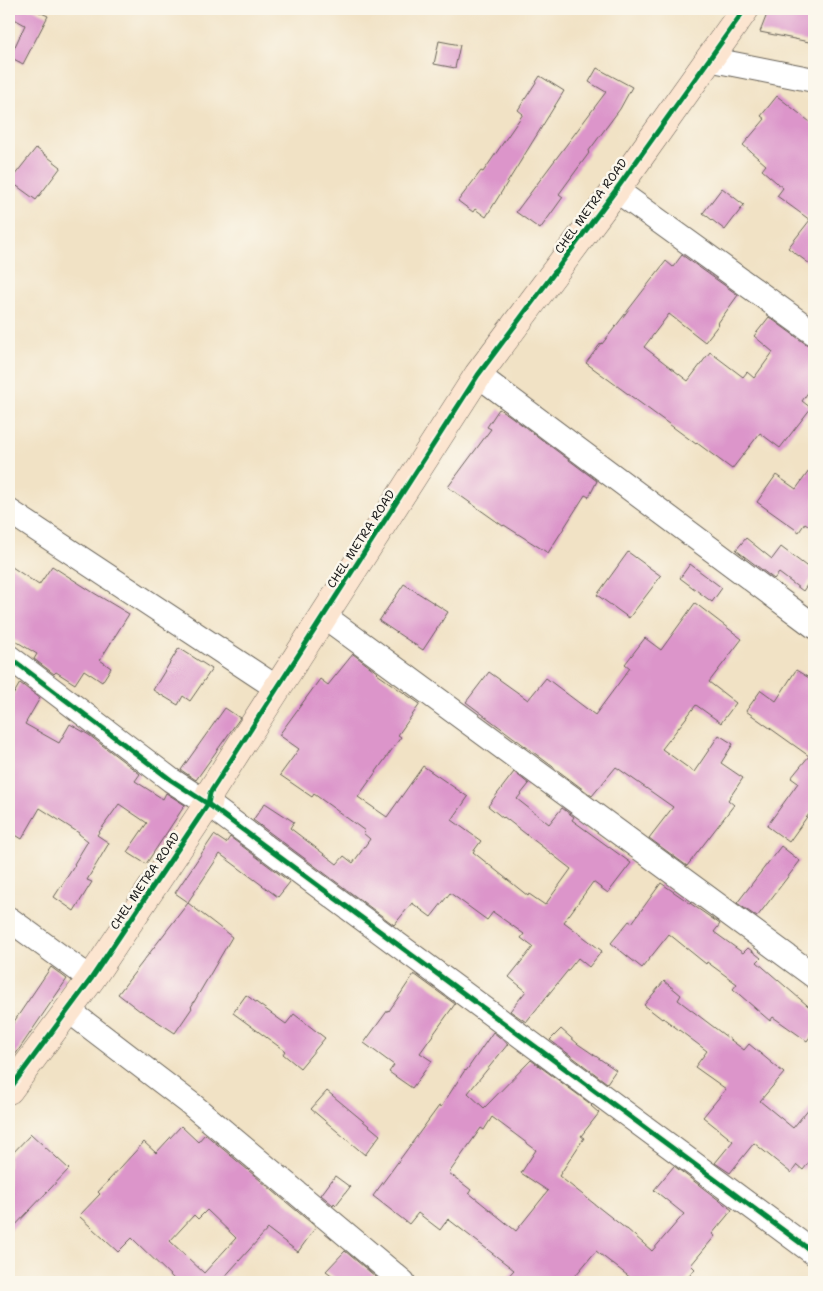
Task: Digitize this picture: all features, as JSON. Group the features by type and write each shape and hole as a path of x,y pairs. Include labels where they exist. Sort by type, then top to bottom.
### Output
{"street":[{"name":"CHEL METRA ROAD","path":"9,1090 92,979 208,804 210,793 478,375 616,190 745,9"},
{"path":"708,60 814,80"},
{"path":"616,190 814,333"},
{"path":"478,375 814,626"},
{"path":"9,511 277,688"},
{"path":"324,616 814,976"},
{"path":"9,657 171,780 208,804 814,1253"},
{"path":"9,919 92,979"},
{"path":"68,1010 191,1104 403,1282"}],"building":[{"path":"9,9 33,9 48,16 23,64 10,57 25,25 9,16"},
{"path":"769,9 785,12 787,9 814,9 814,43 760,32"},
{"path":"439,41 460,45 455,68 434,64"},
{"path":"597,68 632,87 620,109 559,194 563,197 540,229 516,212 606,92 589,82"},
{"path":"540,76 564,91 486,217 475,209 473,212 458,201 481,171 483,172 523,114 518,110"},
{"path":"777,96 814,125 814,267 788,248 810,220 777,196 783,188 762,170 766,165 743,145 765,119 761,116"},
{"path":"36,148 61,167 36,200 10,181"},
{"path":"722,188 744,205 725,230 703,213"},
{"path":"682,255 738,295 705,342 669,314 644,347 688,381 710,352 743,377 747,372 754,378 773,352 754,336 769,317 806,344 814,346 814,384 802,401 811,408 780,448 760,433 732,469 586,363 666,261 673,267"},
{"path":"499,409 597,481 589,497 585,495 548,553 503,526 448,487 491,429 487,427"},
{"path":"814,464 814,529 805,523 799,532 757,502 776,475 796,489"},
{"path":"746,538 772,559 781,547 814,572 814,575 803,591 779,573 774,579 736,550"},
{"path":"628,552 661,576 629,618 597,595"},
{"path":"690,564 722,588 712,602 680,578"},
{"path":"9,565 39,585 52,566 129,614 100,660 111,668 102,682 84,670 75,684 56,672 54,674 34,659 37,654 9,637"},
{"path":"404,584 448,612 423,650 379,621"},
{"path":"695,603 742,639 709,682 736,703 721,723 696,705 662,749 694,772 719,735 733,744 721,763 743,778 728,800 734,805 687,866 649,838 673,807 616,767 592,796 466,702 489,672 528,700 546,678 595,715 630,668 625,664 645,638 661,650"},
{"path":"179,648 212,669 190,701 183,696 178,705 153,690"},
{"path":"353,654 377,674 420,704 398,735 401,737 358,797 387,817 423,766 468,797 452,820 481,841 473,852 528,896 529,894 545,905 571,869 488,806 514,772 529,784 517,799 549,824 562,808 574,817 572,820 631,863 608,893 593,882 564,922 602,951 589,967 578,958 526,1022 510,1011 526,991 509,977 533,947 521,938 524,934 493,912 487,920 450,893 431,917 412,903 394,925 253,820 265,803 294,822 290,828 337,864 344,856 353,863 370,839 363,833 365,831 314,794 312,797 280,775 299,749 279,735 320,679 328,685"},
{"path":"796,670 814,681 814,807 789,842 767,826 798,783 791,778 809,756 746,711 761,690 776,701"},
{"path":"20,683 40,698 25,724 59,743 70,724 89,735 140,774 135,781 163,799 166,793 185,805 146,864 127,852 147,823 119,804 97,835 109,843 87,880 92,882 74,911 54,897 88,841 40,808 22,839 9,831 9,702"},
{"path":"225,708 240,718 196,780 181,770"},
{"path":"214,835 226,843 230,837 290,882 278,897 220,854 188,902 175,893"},
{"path":"781,846 800,861 757,917 737,903"},
{"path":"661,883 720,924 714,932 743,953 748,948 761,958 757,962 814,1011 814,1031 807,1041 773,1017 770,1021 733,989 737,984 707,962 706,964 669,934 642,968 611,943 629,921 632,923"},
{"path":"188,903 232,937 192,1008 175,1033 140,1011 118,994"},
{"path":"51,967 67,979 9,1064 9,1029"},
{"path":"414,974 455,1004 420,1053 432,1061 412,1088 389,1072 394,1065 364,1043"},
{"path":"664,981 681,995 678,1000 744,1050 749,1044 784,1073 760,1101 793,1128 814,1102 814,1156 803,1170 797,1165 791,1173 754,1143 730,1173 715,1163 733,1141 703,1117 726,1089 695,1067 707,1051 644,1005"},
{"path":"246,995 286,1024 294,1014 325,1038 300,1068 283,1054 285,1051 233,1013"},
{"path":"561,1029 578,1044 616,1070 607,1083 550,1040"},
{"path":"493,1032 508,1044 468,1093 484,1108 531,1060 592,1105 599,1113 581,1136 584,1138 559,1176 652,1251 684,1214 654,1190 674,1166 732,1210 712,1234 715,1236 691,1265 695,1269 684,1282 636,1282 596,1251 570,1282 503,1282 514,1270 448,1219 440,1230 418,1213 409,1224 373,1196","holes":["492,1117 536,1150 521,1173 548,1191 516,1231 469,1193 471,1190 449,1173 481,1128 484,1130"]},
{"path":"327,1091 380,1135 365,1155 311,1109"},
{"path":"181,1126 198,1142 205,1134 316,1227 298,1252 268,1229 220,1282 177,1282 132,1238 118,1252 79,1216 100,1194 98,1192 144,1142 156,1153","holes":["207,1210 236,1238 204,1273 170,1241 194,1215 198,1219"]},
{"path":"31,1134 69,1169 9,1232 9,1157"},
{"path":"335,1176 350,1187 336,1205 334,1203 333,1205 321,1195"},
{"path":"345,1251 382,1282 341,1282 326,1271"}],"cycle path":[{"path":"9,1090 91,979 208,804 210,793 478,375 616,190 745,9"},
{"path":"9,657 171,780 208,804 814,1253"}]}
